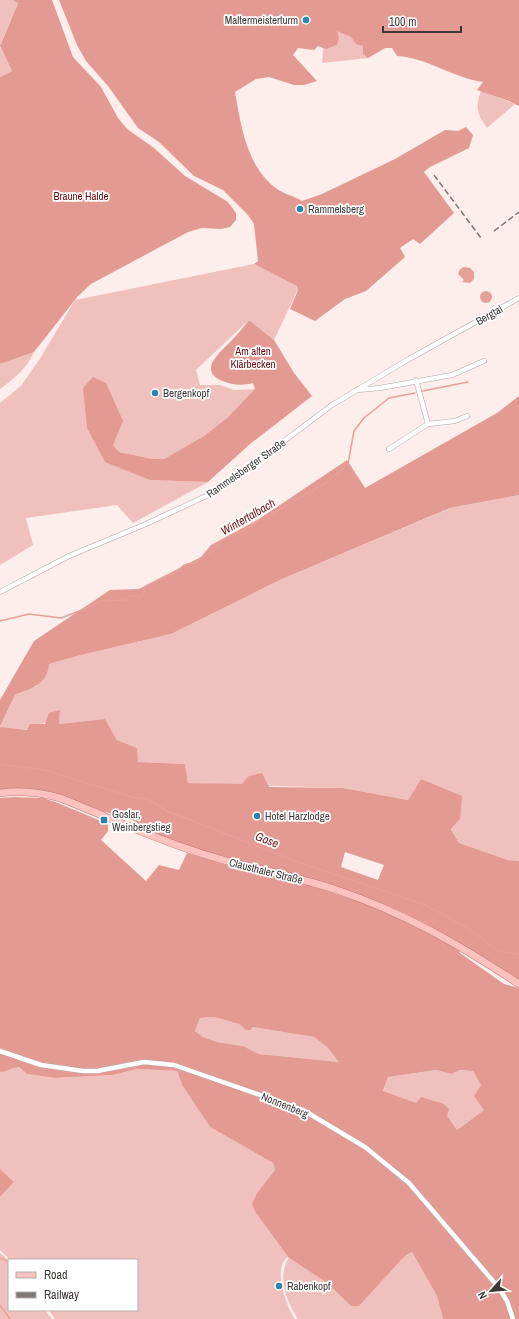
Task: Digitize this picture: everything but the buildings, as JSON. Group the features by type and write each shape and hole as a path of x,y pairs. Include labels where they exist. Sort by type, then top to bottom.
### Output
{"main road":[{"name":"Clausthaler Straße","path":"0,793 43,793 60,798 200,854 336,890 370,902 413,920 449,939 519,984"}],"street":[{"name":"Bergtal","path":"459,332 519,298"},
{"name":"Rammelsberger Straße","path":"0,592 69,556 146,524 219,490 332,405 459,332"},
{"path":"357,390 380,388 416,380 452,375 484,361"},
{"path":"416,380 428,424"},
{"path":"389,449 428,424 455,421 467,416"},
{"name":"Nonnenberg","path":"0,1051 42,1065 83,1071 97,1071 144,1062 174,1064 303,1110 365,1147 409,1183 499,1288 507,1301 513,1319"}],"shaded area":[{"path":"0,0 13,0 18,2 0,46"},
{"path":"325,25 385,48 368,58 322,63"},
{"path":"0,47 12,71 0,77"},
{"path":"481,91 515,104 487,128 481,119 478,110 478,102"},
{"name":"Bergenkopf","path":"254,264 297,286 298,289 274,340 249,320 196,370 200,385 220,385 234,390 256,389 227,418 204,436 164,459 153,459 119,452 113,445 87,428 150,480 208,482 133,523 117,505 26,518 33,545 0,565 0,403 21,386 41,357 75,300"},
{"path":"464,267 470,268 474,272 474,279 470,283 462,282 464,280 458,274 460,269"},
{"path":"488,291 491,292 491,302 484,303 481,302 480,295 481,292"},
{"path":"34,352 20,373 0,389 0,364"},
{"path":"519,495 519,861 508,860 459,843 451,828 460,819 421,779 408,800 343,788 188,783 185,764 137,762 137,748 117,740 105,719 59,724 60,710 45,723 32,728 19,730 0,728 15,695 37,686 49,664 171,634 282,579 451,508"},
{"path":"214,1017 240,1024 246,1030 253,1027 314,1037 327,1047 339,1062 259,1054 243,1046 217,1042 203,1037 195,1031 200,1018"},
{"path":"12,1067 19,1067 27,1074 55,1078 113,1075 137,1069 177,1071 182,1085 210,1127 273,1163 275,1170 257,1193 256,1213 288,1257 283,1262 281,1270 282,1287 291,1313 295,1319 55,1319 50,1311 138,1311 138,1259 9,1259 0,1250 0,1197 14,1182 0,1169 0,1072"},
{"path":"436,1070 452,1074 458,1070 473,1071 481,1085 484,1110 457,1130 447,1116 383,1092 388,1077"},
{"path":"412,1252 437,1296 443,1319 298,1319 284,1289 283,1281 285,1265 289,1257 327,1283 351,1306 359,1306 404,1257"},
{"path":"0,1253 8,1262 8,1311 46,1311 52,1319 0,1319"}],"green space":[{"name":"Braune Halde","path":"13,0 52,0 73,57 101,87 118,118 127,129 154,148 185,176 228,202 236,213 236,220 230,227 221,229 202,228 188,232 91,284 78,296 34,352 0,364 0,77 12,71 0,46 18,3"},
{"path":"59,0 519,0 519,106 477,90 483,82 461,77 419,60 397,56 392,48 385,48 368,58 363,54 363,46 356,44 351,37 337,31 339,38 337,45 326,49 318,46 314,50 298,48 293,55 317,81 304,85 294,85 269,77 256,79 235,92 247,145 259,170 277,189 302,201 322,194 395,159 445,130 458,131 466,127 473,135 469,148 430,167 424,172 454,213 420,244 413,239 400,248 405,257 366,291 345,299 315,321 290,309 298,290 297,286 254,264 258,261 254,224 248,215 223,190 194,176 159,142 138,128 108,86 86,61 77,45"},
{"name":"Am alten Klärbecken","path":"249,320 274,340 294,373 312,396 250,444 208,482 150,480 105,462 87,428 83,388 93,377 106,383 123,421 113,445 119,452 153,459 164,459 204,436 227,418 255,389 253,383 236,384 220,380 211,370 214,359"},
{"path":"519,396 519,495 450,508 282,579 171,634 49,664 45,677 38,685 15,695 0,727 0,700 34,641 110,590 139,589 201,557 211,545 259,519 347,460 365,488 497,413"},
{"path":"60,710 59,724 105,719 117,740 137,748 138,762 185,764 188,783 242,784 249,776 262,773 269,787 343,788 408,800 421,779 462,796 460,819 451,829 459,843 508,860 519,861 519,980 464,945 425,923 365,897 202,851 155,834 127,818 51,793 27,789 0,790 0,727 27,730 30,724 45,724 49,713","holes":["345,852 384,865 378,880 341,867"]},
{"path":"0,798 43,798 108,824 108,831 101,840 146,881 159,865 179,870 187,853 239,869 311,886 367,904 389,913 458,949 460,953 504,984 519,988 519,1319 443,1319 437,1296 412,1252 404,1257 359,1306 351,1306 327,1283 288,1257 256,1213 252,1204 257,1193 275,1170 273,1163 210,1127 182,1085 177,1071 137,1069 113,1075 55,1078 27,1074 19,1067 0,1072","holes":["214,1017 239,1024 246,1030 250,1030 253,1027 314,1037 327,1047 339,1062 259,1054 243,1046 217,1042 203,1037 195,1031 200,1018","436,1070 452,1074 459,1070 473,1071 481,1085 474,1096 484,1110 457,1130 447,1116 449,1109 444,1104 421,1097 416,1103 383,1091 388,1077"]},
{"path":"0,1169 14,1182 0,1197"}],"waterway":[{"name":"Wintertalbach","path":"423,391 468,382"},
{"name":"Wintertalbach","path":"0,621 29,614 61,618 101,601 125,600 131,595 140,597 143,595 146,586 168,575 175,574 184,565 197,562 212,551 215,546 326,483 348,464 354,431 364,418 389,398 415,393"},
{"name":"Gose","path":"0,764 44,770 136,798 147,799 167,811 298,862 425,905 466,927 498,951 519,954"},
{"path":"0,1258 7,1261"},
{"path":"0,1305 10,1319"}],"railway":[{"path":"434,175 481,238"},
{"path":"494,231 519,212"}],"place":[{"name":"Maltermeisterturm","path":"306,20"},
{"name":"Rammelsberg","path":"300,209"},
{"name":"Bergenkopf","path":"155,393"},
{"name":"Hotel Harzlodge","path":"257,816"},
{"name":"Goslar, Weinbergstieg","path":"104,820"},
{"name":"Rabenkopf","path":"279,1286"}]}
